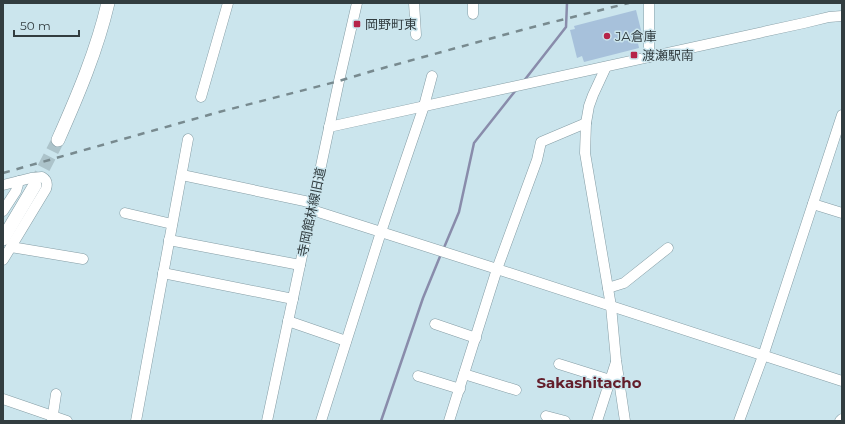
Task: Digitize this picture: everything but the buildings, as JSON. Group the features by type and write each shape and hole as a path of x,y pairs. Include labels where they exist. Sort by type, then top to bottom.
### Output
{"main road":[{"path":"58,140 73,107 95,49 108,3"},
{"path":"7,243 34,185"}],"street":[{"path":"201,97 228,3"},
{"name":"寺岡館林線旧道","path":"267,421 329,127 357,3"},
{"path":"414,3 416,35"},
{"path":"473,3 474,14"},
{"path":"649,3 649,57"},
{"path":"329,127 829,17 842,16"},
{"path":"606,67 592,95 589,106 586,123 585,153 611,306 616,360 625,421"},
{"path":"320,421 381,232 424,106 432,76"},
{"path":"739,421 763,356 842,115"},
{"path":"449,421 497,269 537,160 541,142 586,123"},
{"path":"136,421 188,139"},
{"path":"182,175 313,206 381,232 842,382"},
{"path":"3,185 31,178 42,177 46,179 47,183 46,189 7,243 3,260"},
{"path":"3,212 16,191 19,181"},
{"path":"813,204 842,213"},
{"path":"125,213 172,224"},
{"path":"169,240 300,265"},
{"path":"7,243 83,260"},
{"path":"608,288 624,283 668,248"},
{"path":"163,273 293,299"},
{"path":"288,321 346,341"},
{"path":"436,324 476,338"},
{"path":"597,421 616,360"},
{"path":"559,364 610,380"},
{"path":"464,374 516,390"},
{"path":"418,376 460,389"},
{"path":"52,418 56,394"},
{"path":"3,399 52,418 68,421"},
{"path":"546,416 565,421"}],"waterway":[{"path":"523,82 566,27 567,3"},
{"path":"443,250 459,212 474,143 516,90"},
{"path":"381,421 423,298 441,254"}],"tunnel":[{"path":"35,185 58,140"}],"railway":[{"path":"3,173 219,112 339,81 529,28 629,3"}],"place":[{"name":"岡野町東","path":"357,24"},
{"name":"JA倉庫","path":"607,36"},
{"name":"渡瀬駅南","path":"634,55"}],"district":[{"name":"Sakashitacho","path":"589,383"}]}
